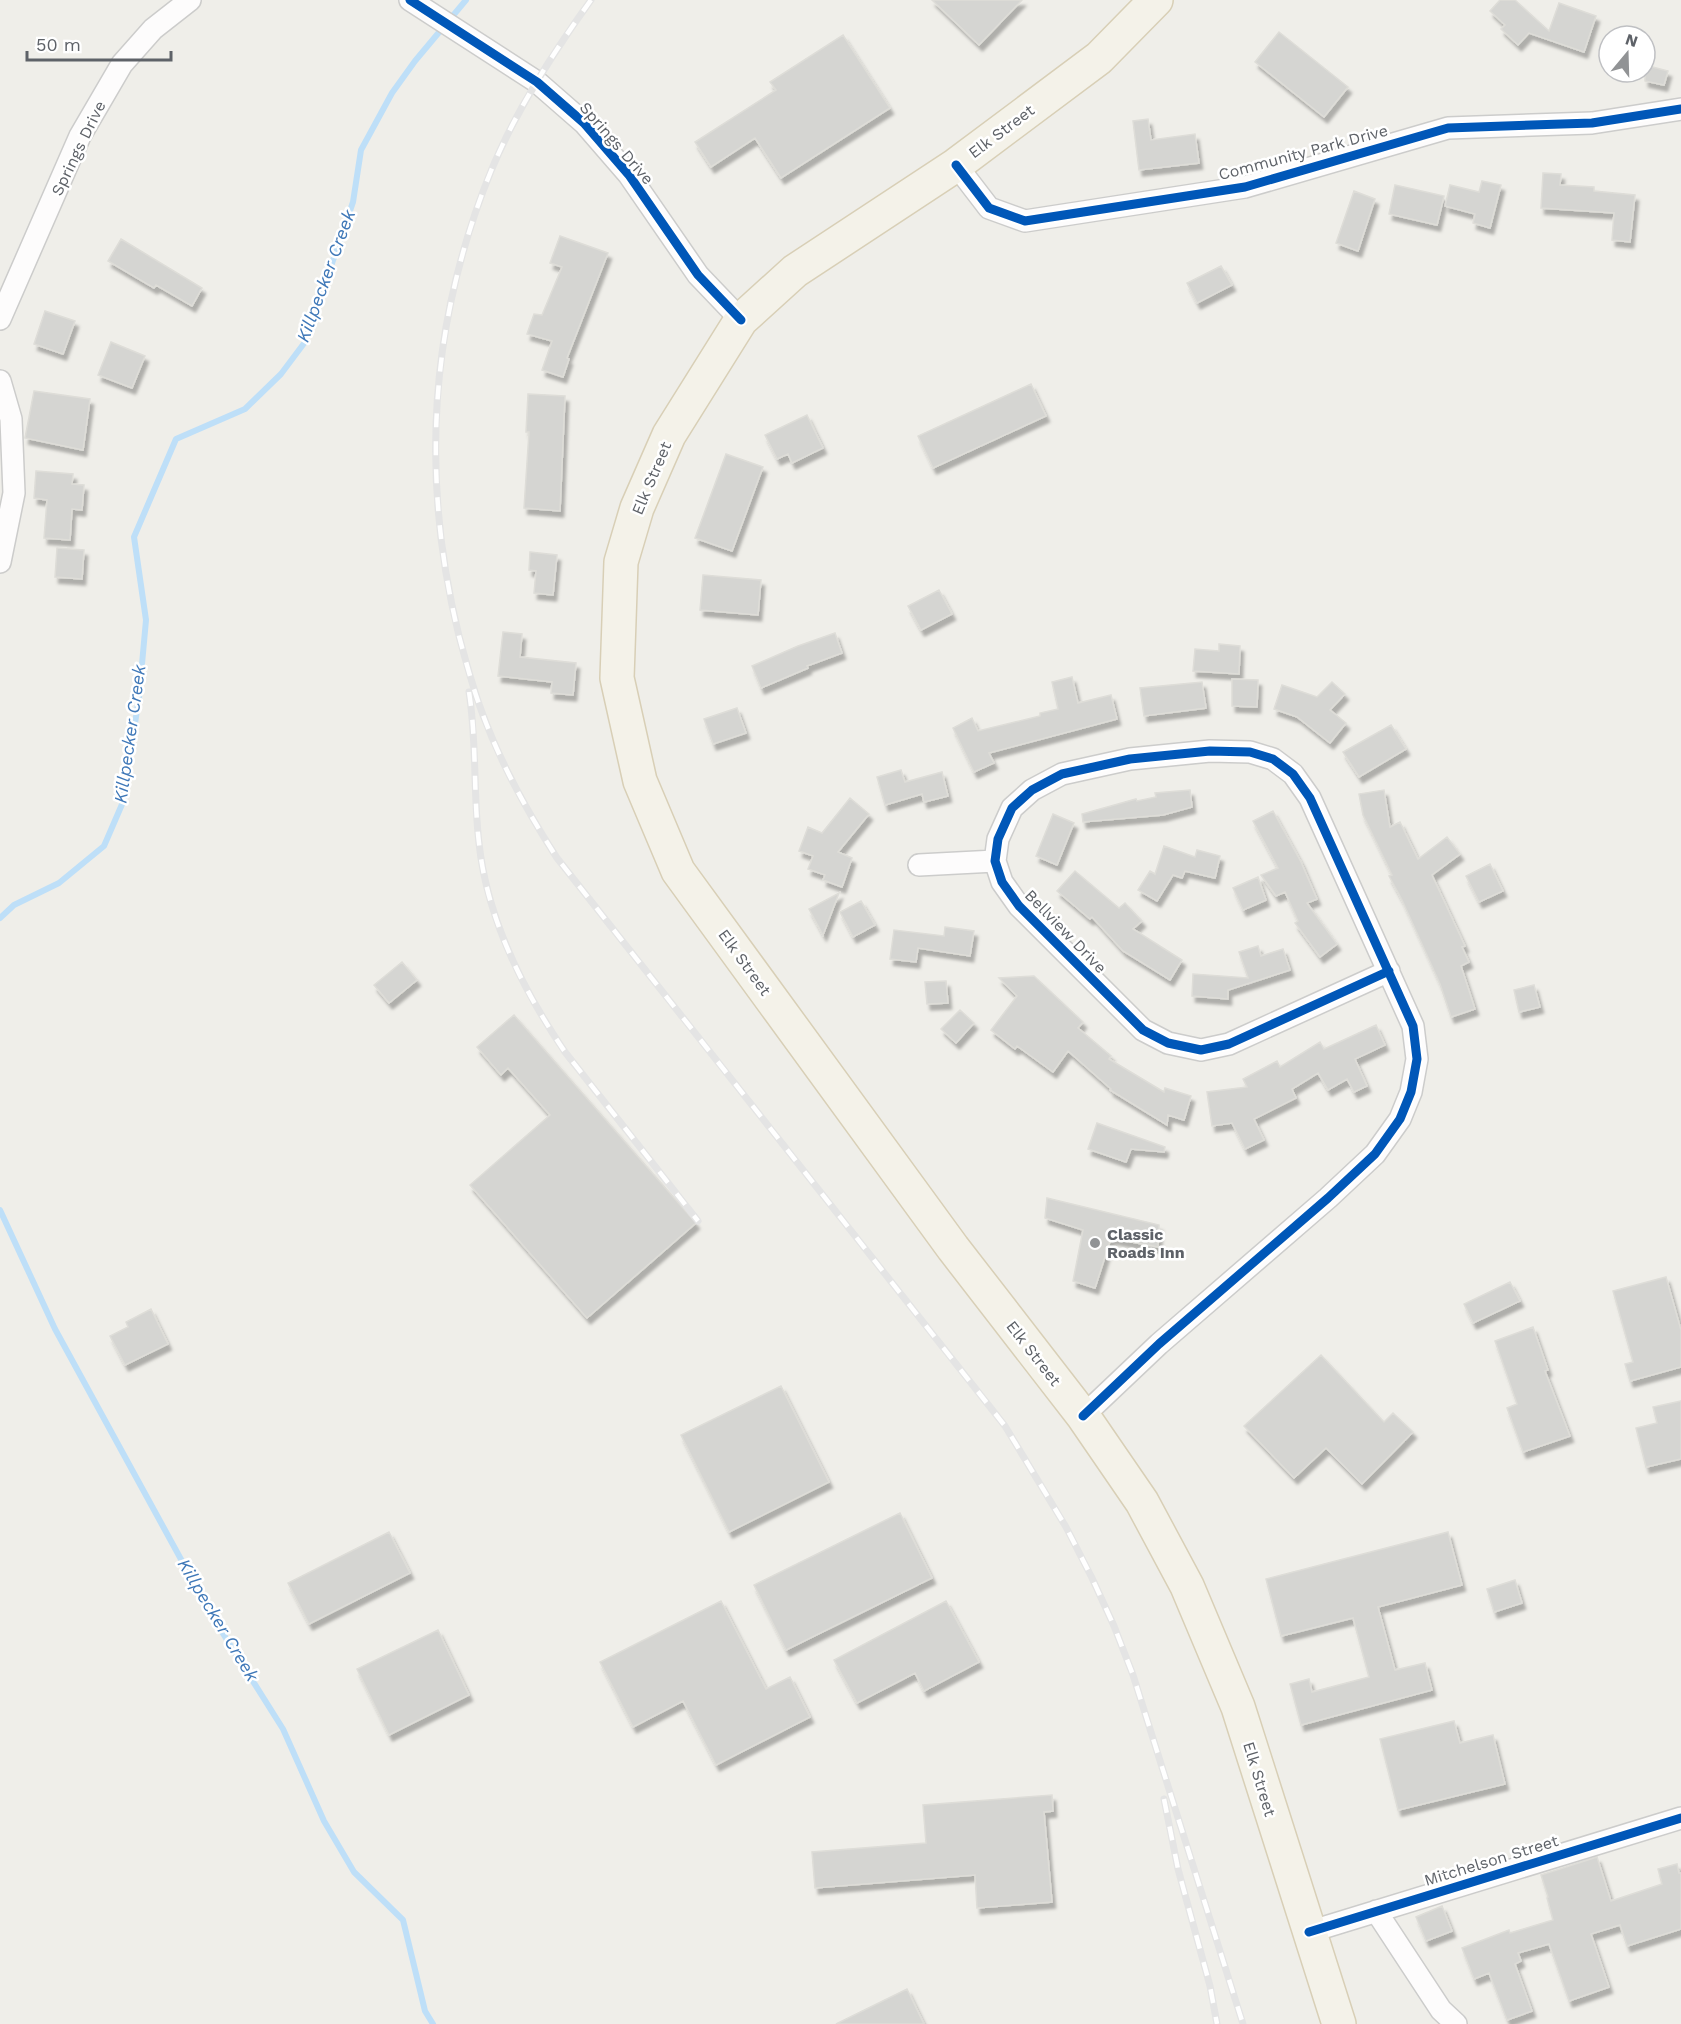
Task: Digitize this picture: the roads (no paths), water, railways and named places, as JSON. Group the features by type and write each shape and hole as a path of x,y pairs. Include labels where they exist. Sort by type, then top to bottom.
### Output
{"main road":[{"name":"Elk Street","path":"1156,0 1099,58 956,165 795,271 741,320 669,435 637,508 621,562 617,678 640,781 678,871 953,1248 1083,1416 1142,1502 1187,1586 1238,1707 1339,2024"}],"street":[{"name":"Springs Drive","path":"0,319 80,136 122,64 153,29 190,0"},
{"name":"Springs Drive","path":"412,2 537,82 584,123 629,175 698,274 741,320"},
{"name":"Community Park Drive","path":"956,165 989,208 1025,221 1245,187 1448,128 1592,123 1681,109"},
{"path":"0,381 11,418 14,493 0,562"},
{"path":"919,865 995,861 998,838 1012,808 1032,790 1062,774 1130,759 1210,751 1250,752 1273,759 1293,774 1310,798 1413,1026 1417,1059 1411,1092 1400,1119 1375,1154 1328,1198 1159,1344 1083,1416"},
{"name":"Bellview Drive","path":"995,861 1002,882 1019,906 1143,1030 1168,1043 1201,1050 1229,1044 1389,971"},
{"name":"Mitchelson Street","path":"1309,1932 1681,1818"},
{"path":"1376,1911 1441,2010 1456,2024"}],"waterway":[{"name":"Killpecker Creek","path":"0,918 14,905 59,883 104,846 123,802 139,697 146,620 134,537 176,439 245,409 281,374 305,342 353,202 361,150 392,93 415,61 466,0"},
{"name":"Killpecker Creek","path":"0,1210 55,1329 212,1616 283,1729 324,1821 354,1872 403,1920 425,2011 433,2024"}],"railway":[{"path":"591,0 536,82 491,171 471,228 455,285 444,342 437,400 436,459 439,518 447,577 459,636 476,695 507,771 557,858 1005,1426 1066,1527 1114,1626 1133,1675 1243,2024"},
{"path":"469,692 477,824 483,871 509,953 535,1004 565,1052 698,1221"},
{"path":"1164,1799 1178,1869 1210,1986 1217,2024"}],"place":[{"name":"Classic Roads Inn","path":"1095,1243"}]}
